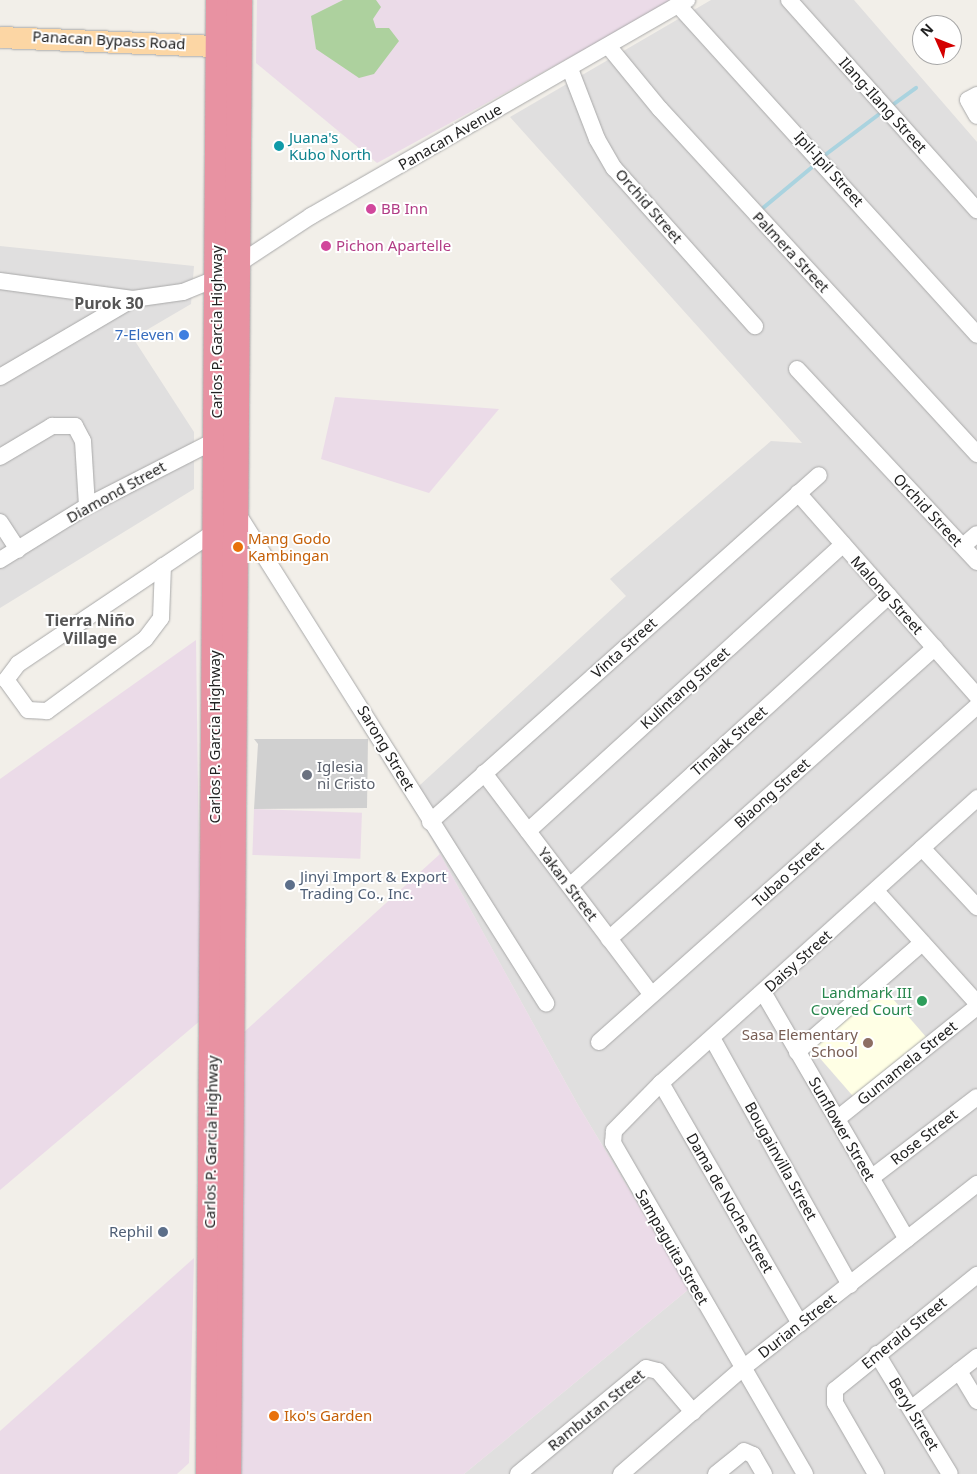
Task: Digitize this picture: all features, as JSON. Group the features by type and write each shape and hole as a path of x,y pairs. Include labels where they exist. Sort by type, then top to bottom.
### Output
{"highway":[{"name":"Carlos P. Garcia Highway","path":"208,1474 223,517 238,262 218,46 218,0"},
{"name":"Carlos P. Garcia Highway","path":"227,437 217,278 239,0"},
{"name":"Carlos P. Garcia Highway","path":"223,517 228,1474"}],"main road":[{"name":"Panacan Bypass Road","path":"0,36 218,46"}],"street":[{"name":"Ilang-Ilang Street","path":"789,0 977,210"},
{"name":"Panacan Avenue","path":"133,299 183,292 217,278 238,262 683,3"},
{"name":"Ipil-Ipil Street","path":"683,3 977,335"},
{"name":"Palmera Street","path":"609,47 660,109 977,454"},
{"name":"Orchid Street","path":"570,69 597,139 614,168 755,326"},
{"path":"977,95 968,100 977,116"},
{"path":"0,281 133,299"},
{"path":"0,377 133,299"},
{"name":"Orchid Street","path":"797,369 977,562"},
{"path":"0,458 52,426 69,424 83,441 87,506"},
{"name":"Diamond Street","path":"0,560 87,506 227,437"},
{"name":"Vinta Street","path":"430,822 819,475"},
{"name":"Malong Street","path":"798,494 977,696"},
{"path":"163,566 161,618 145,639 46,711 28,710 6,680 13,670 163,566 223,517"},
{"name":"Sarong Street","path":"223,517 430,822 546,1004"},
{"path":"0,522 18,550"},
{"path":"963,546 977,534"},
{"name":"Kulintang Street","path":"528,831 843,544"},
{"name":"Tinalak Street","path":"570,886 889,596"},
{"name":"Biaong Street","path":"609,938 935,648"},
{"name":"Tubao Street","path":"599,1042 977,706"},
{"name":"Yakan Street","path":"484,773 652,995"},
{"name":"Daisy Street","path":"619,1124 661,1083 976,801"},
{"path":"922,848 977,907"},
{"path":"876,891 977,1003"},
{"path":"797,1052 922,943"},
{"name":"Sunflower Street","path":"762,992 907,1239"},
{"name":"Gumamela Street","path":"837,1120 977,1008"},
{"name":"Bougainvilla Street","path":"712,1038 850,1285"},
{"name":"Dama de Noche Street","path":"661,1083 800,1324"},
{"name":"Rose Street","path":"871,1178 977,1096"},
{"name":"Sampaguita Street","path":"619,1124 613,1143 806,1474"},
{"name":"Durian Street","path":"621,1474 743,1368 977,1184"},
{"name":"Emerald Street","path":"876,1474 833,1394 877,1354 977,1275"},
{"name":"Beryl Street","path":"877,1354 912,1408 950,1474"},
{"path":"912,1408 977,1357"},
{"name":"Rambutan Street","path":"518,1474 646,1368 658,1371 692,1412"},
{"path":"959,1371 977,1401"},
{"path":"716,1474 747,1451 764,1474"}],"shaded area":[{"path":"257,0 675,0 377,163 256,63"},
{"path":"711,0 854,0 977,142 977,1474 812,1474 755,1404 795,1474 464,1474 689,1289 578,1105 408,796 626,596 610,579 771,441 802,443 510,117"},
{"path":"0,246 194,266 191,304 133,338 194,432 194,489 0,608"},
{"path":"335,397 499,409 429,493 321,459"},
{"path":"196,640 201,1020 0,1190 0,779"},
{"path":"254,739 368,739 367,808 254,809 258,744"},
{"path":"254,809 362,813 360,859 252,855"},
{"path":"440,854 578,1105 689,1289 464,1474 240,1474 243,1033"},
{"name":"Sasa Elementary School","path":"880,984 929,1040 858,1102 809,1046"},
{"path":"194,1258 189,1463 177,1474 0,1474 0,1431"}],"green space":[{"path":"343,0 376,0 381,7 373,19 376,28 389,28 399,41 374,74 359,78 316,49 311,16"}],"waterway":[{"path":"891,106 916,88"},
{"path":"825,155 882,112"},
{"path":"763,208 817,163"}],"place":[{"name":"Juana's Kubo North","path":"279,146"},
{"name":"BB Inn","path":"371,209"},
{"name":"Pichon Apartelle","path":"326,246"},
{"name":"7-Eleven","path":"184,335"},
{"name":"Mang Godo Kambingan","path":"238,547"},
{"name":"Iglesia ni Cristo","path":"307,775"},
{"name":"Jinyi Import & Export Trading Co., Inc.","path":"290,885"},
{"name":"Landmark III Covered Court","path":"922,1001"},
{"name":"Sasa Elementary School","path":"868,1043"},
{"name":"Rephil","path":"163,1232"},
{"name":"Iko's Garden","path":"274,1416"}],"district":[{"name":"Purok 30","path":"109,303"},
{"name":"Tierra Niño Village","path":"90,629"}]}
